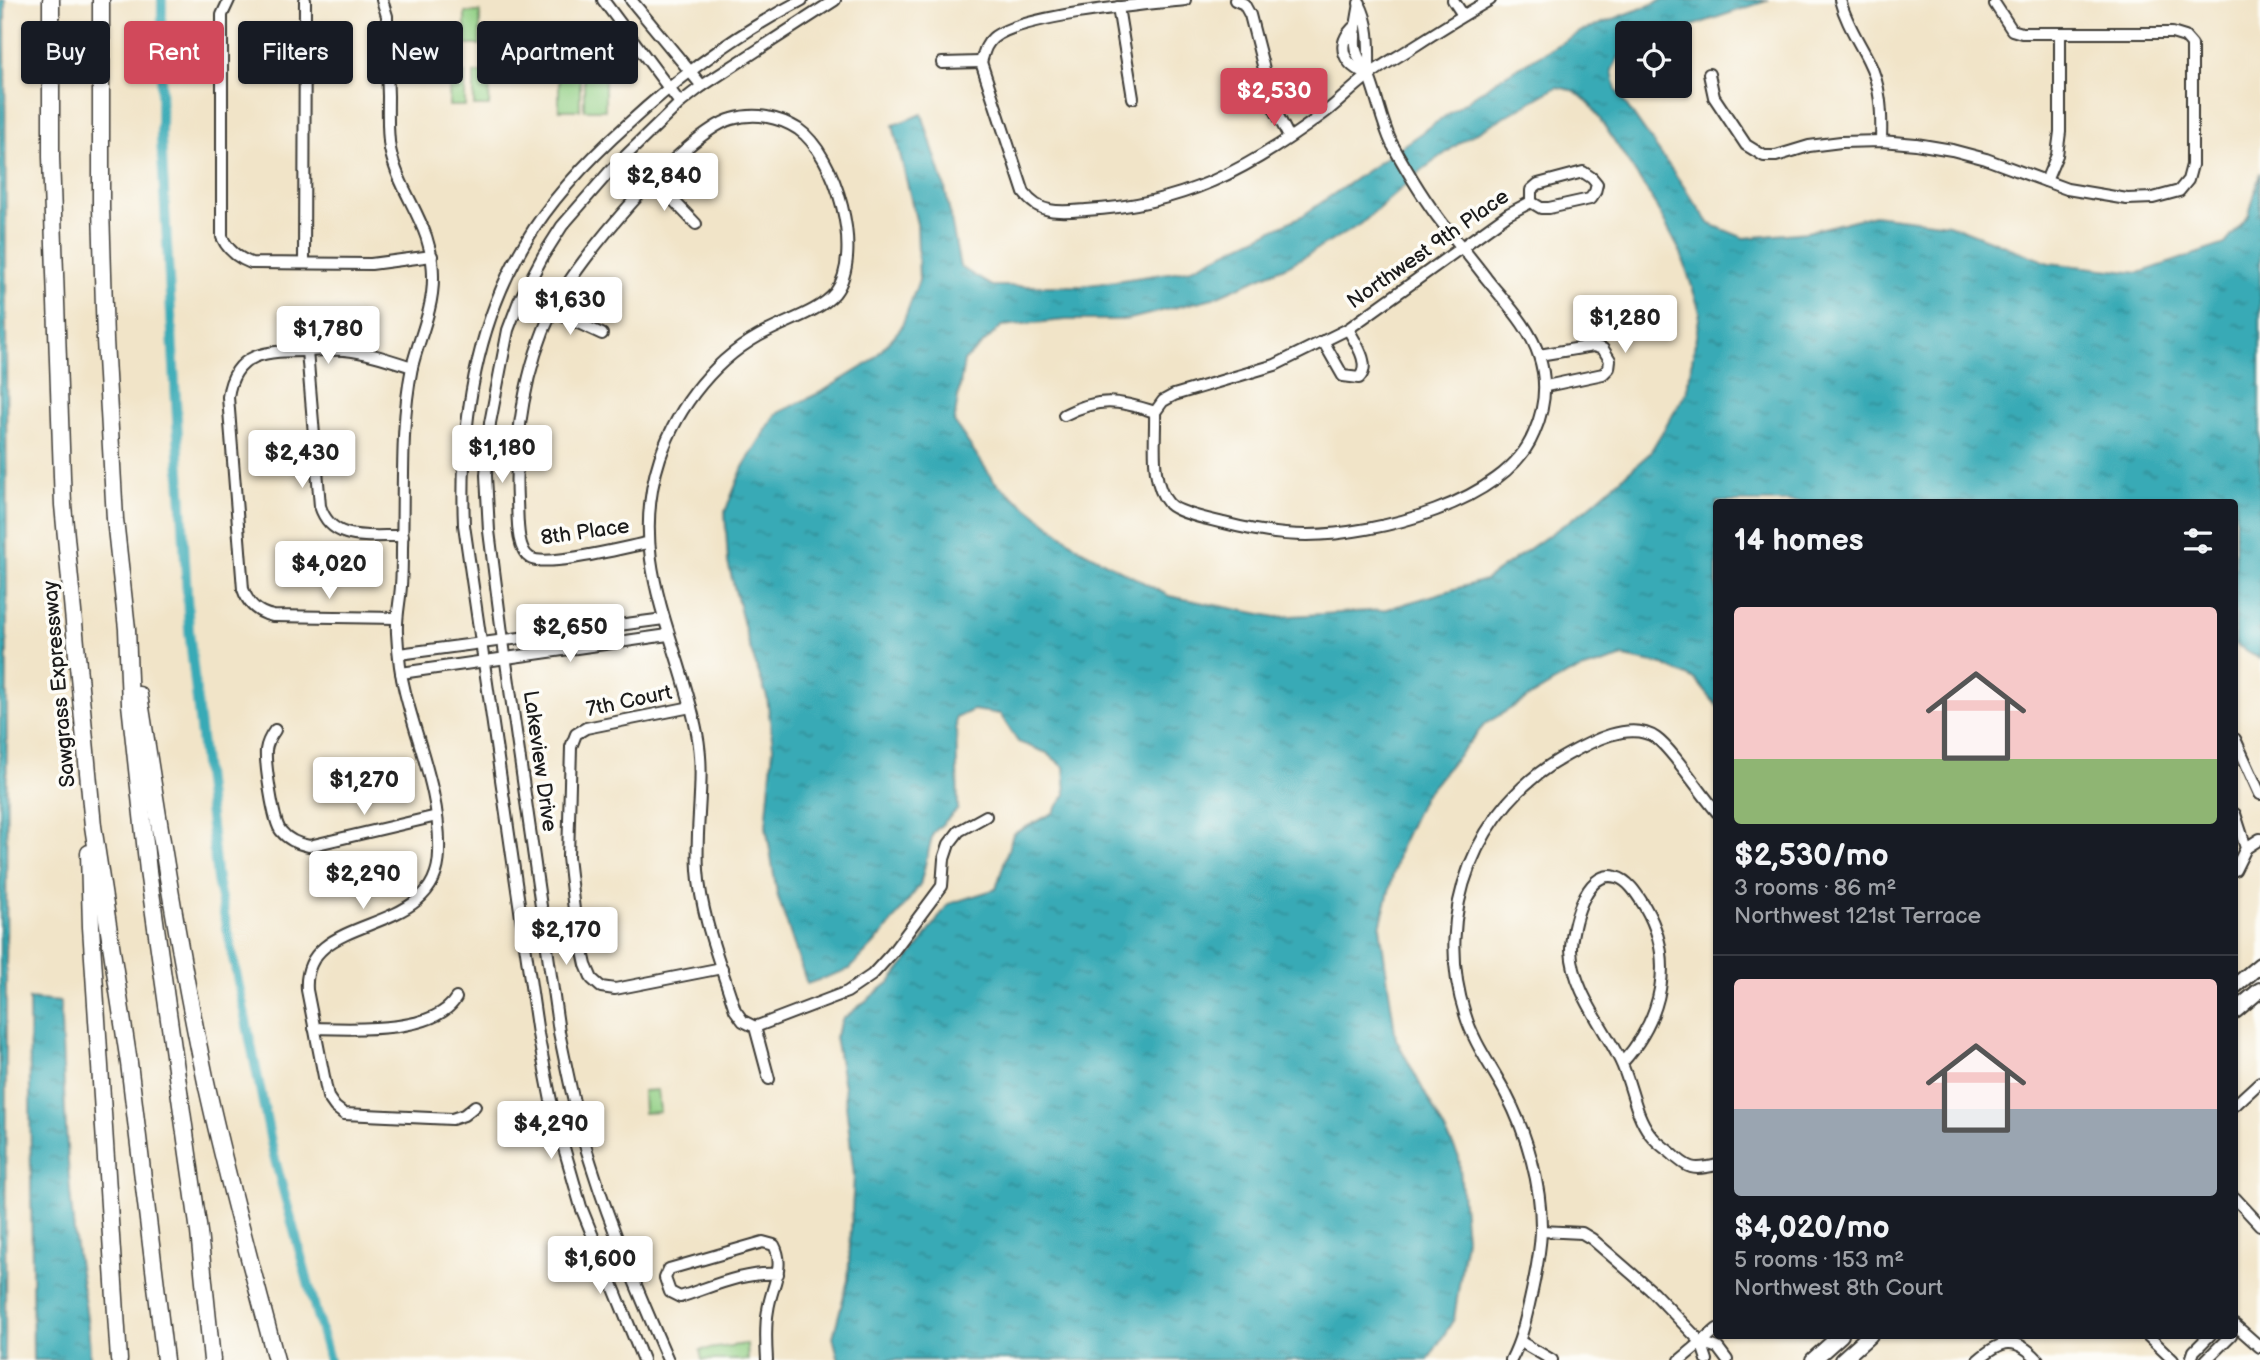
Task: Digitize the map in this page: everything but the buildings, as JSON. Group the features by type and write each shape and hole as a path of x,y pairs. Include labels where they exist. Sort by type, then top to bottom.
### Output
{"highway":[{"name":"Sawgrass Expressway","path":"51,0 51,157 63,505 93,826 129,1063 165,1360"},
{"path":"101,0 101,208 105,340 115,519 127,629 196,1034 216,1128 276,1360"},
{"path":"127,629 130,704 141,817 199,1231 212,1360"},
{"path":"93,826 89,859 91,927 119,1360"}],"main road":[{"path":"2238,983 2260,965"},
{"path":"2238,1008 2260,990"},
{"path":"1813,1360 1837,1339"},
{"path":"1842,1360 1866,1339"}],"street":[{"path":"229,0 222,15 222,237 226,246 251,263 371,264 432,256"},
{"path":"304,0 304,263"},
{"path":"382,0 387,16 390,148 401,179 418,213 432,256 431,303 412,367 403,457 403,536 397,618 401,673 427,763 436,816 439,857 432,884 425,894 390,917 336,939 315,955 306,978 328,1097 344,1114 452,1119 464,1115 475,1106"},
{"path":"603,0 680,103"},
{"path":"631,0 702,86"},
{"name":"Lakeview Drive","path":"643,1360 587,1223 552,1106 538,1034 464,525 463,447 479,352 499,293 525,243 579,172 668,86 758,23 802,0"},
{"name":"Lakeview Drive","path":"668,1360 590,1163 564,1055 503,641 488,517 486,475 490,423 508,330 519,301 562,226 610,171 680,103 835,0"},
{"path":"1185,0 1118,7 1014,28 995,37 986,47 981,62 1024,192 1031,202 1054,212 1106,209 1153,202 1234,172 1266,155 1324,114 1369,75 1490,0"},
{"path":"1453,0 1463,15"},
{"path":"1840,0 1844,15 1868,61 1878,89 1882,111 1881,141"},
{"path":"1240,2 1256,34 1274,108 1289,137"},
{"path":"1358,2 1356,25 1346,38 1344,46 1346,59 1357,71 1369,75"},
{"path":"1064,415 1085,404 1109,402 1155,412 1157,477 1162,494 1172,506 1211,520 1257,531 1307,535 1388,525 1435,511 1494,479 1516,461 1534,436 1546,386 1539,355 1527,331 1443,225 1391,142 1369,75 1366,17 1358,2"},
{"path":"1709,74 1714,97 1746,145 1765,156 1776,156 1809,146 1881,141 1952,150 1986,159 2067,189 2093,195 2127,199 2152,198 2179,191 2188,180 2192,164 2192,45 2185,37 2172,33 2022,33 2012,30 1995,4"},
{"path":"1118,7 1133,98"},
{"path":"2046,181 2057,155 2060,33"},
{"path":"942,63 981,62"},
{"path":"603,334 552,311 566,283 611,227 654,180 714,126 734,118 758,116 783,120 803,133 821,153 836,186 847,236 848,258 842,277 834,294 799,317 763,333 727,358 701,385 676,421 659,460 650,501 648,543 668,635 698,737 701,769 698,875 722,968 735,1010 743,1021 755,1027 847,992 872,975 892,953 942,886 944,859 949,844 958,831 986,816"},
{"name":"Northwest 9th Place","path":"1583,172 1597,184 1590,199 1549,208 1541,208 1531,202 1531,190 1538,184 1583,172"},
{"path":"654,180 696,224"},
{"name":"Northwest 9th Place","path":"1155,412 1163,401 1174,395 1275,365 1348,329 1508,214 1531,202"},
{"path":"525,243 543,256"},
{"name":"8th Place","path":"552,311 536,351 525,400 519,446 516,482 522,547 528,557 541,561 597,554 648,543"},
{"name":"Northwest 9th Place","path":"1323,341 1343,376 1359,378 1364,365 1348,329"},
{"path":"1539,355 1593,346 1603,349 1610,360 1609,368 1603,374 1546,386"},
{"path":"397,618 273,616 263,614 247,600 243,589 228,397 230,385 240,366 255,355 271,351 362,352 412,367"},
{"path":"307,351 320,506 323,515 337,531 348,534 403,536"},
{"path":"399,654 664,619"},
{"path":"401,673 668,635"},
{"name":"7th Court","path":"691,708 586,728 576,734 571,747 568,857 574,910 586,965 592,979 601,987 615,989 722,968"},
{"path":"275,730 269,738 266,752 275,821 287,838 298,844 309,846 436,816"},
{"path":"1511,1360 1521,1342 1534,1282 1541,1231 1537,1187 1527,1142 1507,1095 1480,1052 1465,1015 1456,975 1454,935 1459,894 1476,849 1498,812 1521,787 1550,764 1585,744 1618,733 1639,731 1657,738 1713,807"},
{"path":"2238,746 2260,794"},
{"path":"2238,823 2246,848"},
{"path":"2238,864 2246,848 2260,839"},
{"path":"1622,1063 1639,1044 1660,991 1662,967 1660,944 1653,921 1639,898 1618,877 1608,876 1597,881 1588,890 1580,906 1571,943 1577,984 1622,1063 1638,1112 1650,1135 1684,1165 1697,1170 1713,1167"},
{"path":"524,938 546,936"},
{"path":"314,1028 386,1028 440,1015 451,1007 456,998"},
{"path":"755,1027 769,1079"},
{"path":"2238,1103 2258,1088"},
{"path":"2238,1201 2260,1225"},
{"path":"1541,1231 1582,1233 1592,1239 1653,1292 1702,1342 1718,1349 1727,1360"},
{"path":"767,1360 768,1310 778,1275 780,1256 774,1245 763,1242 669,1269 665,1278 670,1292 680,1297 752,1275 778,1275"},
{"path":"1681,1360 1713,1332"},
{"path":"2238,1332 2260,1347"},
{"path":"2151,1339 2173,1360"},
{"path":"2191,1360 2194,1351 2206,1339"},
{"path":"2206,1360 2226,1339"},
{"path":"1521,1342 1552,1360"},
{"path":"1702,1342 1707,1360"},
{"path":"1978,1360 1992,1347 2007,1343 2025,1346 2038,1360"}],"green space":[{"path":"465,12 480,12 480,21 477,21 477,45 465,45"},
{"path":"465,73 465,106 449,106 450,84 463,84"},
{"path":"474,73 477,73 477,84 490,84 489,106 474,106"},
{"path":"559,84 580,84 580,110 559,110"},
{"path":"584,84 605,84 605,110 584,110"},
{"path":"658,1090 660,1112 644,1113 643,1091"},
{"path":"747,1344 748,1360 702,1360 700,1350"}],"water":[{"path":"0,0 5,0 5,1360 0,1360"},
{"path":"1663,0 1769,0 1692,26 1692,21 1615,21 1615,64 1612,70 1615,98 1622,98 1710,224 1744,238 1807,232 1874,215 1949,224 2049,263 2139,273 2225,244 2249,215 2260,172 2260,659 2238,646 2238,499 1713,499 1713,701 1696,680 1663,665 1624,657 1568,674 1485,724 1423,797 1400,847 1380,927 1396,1039 1459,1157 1466,1238 1454,1319 1428,1360 839,1360 833,1337 848,1280 854,1176 844,1087 835,1037 843,1019 891,981 948,904 996,889 1013,834 1053,813 1066,794 1064,767 1047,753 1018,742 1000,714 973,710 956,718 958,809 933,833 920,885 883,934 850,969 807,984 777,894 766,826 773,747 767,697 749,645 728,563 725,512 743,467 776,414 823,391 872,361 901,328 919,280 917,224 893,125 922,114 945,188 960,267 992,286 1082,286 1188,270 1302,216 1500,78 1582,31","holes":["1557,87 1575,91 1590,104 1651,197 1681,253 1700,312 1687,391 1649,454 1586,509 1485,580 1384,610 1276,617 1169,596 1080,549 995,482 954,422 964,361 1002,326 1066,320 1126,320 1213,298 1289,265 1361,224 1422,170 1465,139"]},
{"path":"29,999 60,1002 70,1195 88,1326 90,1360 33,1360"}],"waterway":[{"path":"162,0 161,138 189,630 217,880 274,1156 329,1360"}]}
